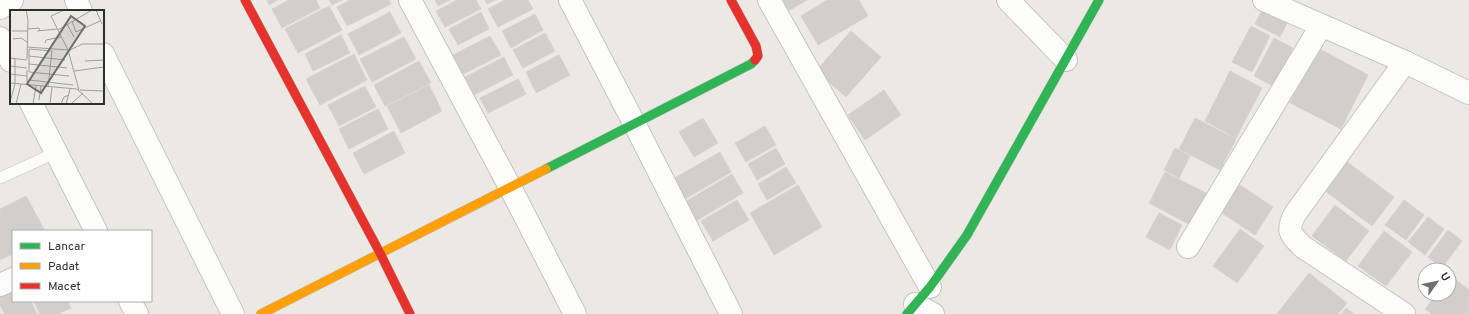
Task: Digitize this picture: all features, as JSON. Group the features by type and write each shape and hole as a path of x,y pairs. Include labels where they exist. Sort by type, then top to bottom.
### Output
{"street":[{"path":"0,8 12,0"},
{"path":"76,0 81,10"},
{"path":"245,0 380,253 410,314"},
{"path":"410,0 510,187 574,314"},
{"path":"570,0 731,314"},
{"path":"261,314 751,64 758,56 756,46 731,0"},
{"path":"769,0 930,288"},
{"path":"1008,0 1066,60"},
{"path":"918,311 930,288 967,235 1099,0"},
{"path":"1274,2 1321,26 1405,62 1469,94"},
{"path":"1188,247 1321,26"},
{"path":"0,38 10,59"},
{"path":"104,56 233,314"},
{"path":"1404,314 1304,247 1289,231 1290,224 1295,214 1405,62"},
{"path":"32,104 95,230"},
{"path":"0,285 12,279"},
{"path":"131,302 137,314"}],"lane":[{"path":"0,178 56,153"}],"building":[{"path":"267,0 278,0 269,5"},
{"path":"289,0 316,0 320,8 282,28 272,9"},
{"path":"329,0 342,0 332,5"},
{"path":"350,0 389,0 391,4 347,26 337,7"},
{"path":"435,0 450,0 438,6"},
{"path":"457,0 476,0 481,9 445,27 436,11"},
{"path":"485,0 495,0 487,4"},
{"path":"505,0 528,0 533,9 498,27 488,9"},
{"path":"774,0 807,0 783,14"},
{"path":"827,0 859,0 868,16 818,45 801,16"},
{"path":"329,6 342,30 298,53 285,29"},
{"path":"1263,8 1288,21 1280,37 1255,24"},
{"path":"390,12 401,33 359,55 348,34"},
{"path":"481,12 489,29 458,45 449,29"},
{"path":"535,14 543,30 511,48 502,31"},
{"path":"1251,26 1270,36 1252,72 1232,62"},
{"path":"851,31 881,57 846,97 816,71"},
{"path":"545,33 555,51 523,68 513,50"},
{"path":"341,35 350,53 313,71 305,54"},
{"path":"490,36 501,55 461,75 451,56"},
{"path":"404,37 416,59 372,82 360,59"},
{"path":"1274,38 1293,48 1273,86 1254,76"},
{"path":"1318,48 1368,75 1341,129 1290,103"},
{"path":"354,54 367,80 320,105 306,79"},
{"path":"559,55 570,75 536,93 526,72"},
{"path":"504,57 513,75 474,95 465,77"},
{"path":"419,61 431,83 385,106 374,85"},
{"path":"1230,71 1262,88 1236,138 1205,121"},
{"path":"518,79 526,94 488,113 480,98"},
{"path":"429,85 442,111 401,133 387,106"},
{"path":"365,86 376,107 339,126 328,105"},
{"path":"884,90 901,115 865,140 848,115"},
{"path":"378,109 388,129 349,149 339,129"},
{"path":"703,118 718,143 694,157 679,132"},
{"path":"1195,118 1236,139 1220,170 1179,149"},
{"path":"765,126 776,145 746,162 735,143"},
{"path":"394,131 405,153 364,174 353,153"},
{"path":"776,148 785,164 757,180 748,164"},
{"path":"1175,148 1190,156 1179,178 1164,170"},
{"path":"720,152 731,172 685,199 673,179"},
{"path":"1346,161 1394,197 1372,226 1324,190"},
{"path":"786,167 796,183 767,200 758,184"},
{"path":"1165,172 1212,196 1196,228 1149,203"},
{"path":"732,174 743,193 696,221 685,202"},
{"path":"1237,183 1273,207 1255,235 1219,211"},
{"path":"798,185 822,227 774,255 750,213"},
{"path":"26,196 44,230 12,230 12,254 0,260 0,209"},
{"path":"737,200 749,220 713,241 701,221"},
{"path":"1404,200 1424,215 1406,240 1385,225"},
{"path":"1335,205 1369,231 1346,261 1312,236"},
{"path":"1159,213 1182,225 1170,250 1146,237"},
{"path":"1428,217 1444,229 1425,255 1408,242"},
{"path":"1240,229 1264,246 1237,283 1213,266"},
{"path":"1448,230 1462,241 1446,262 1434,262 1428,257"},
{"path":"1384,231 1412,252 1386,286 1358,266"},
{"path":"1309,273 1347,303 1338,314 1277,314"},
{"path":"1457,281 1469,290 1469,314 1432,314 1425,309 1431,302 1457,302"},
{"path":"12,284 12,302 31,302 37,314 5,314 0,305 0,290"},
{"path":"34,302 68,302 71,308 58,314 40,314"},
{"path":"1346,308 1354,314 1342,314"}],"traffic: fast":[{"path":"907,314 930,287 967,235 1099,0"},
{"path":"546,169 751,64 755,60"}],"traffic: slow":[{"path":"261,314 546,169"}],"traffic: jam":[{"path":"245,0 380,253 410,314"},
{"path":"731,0 756,46 758,56 755,60"}]}
